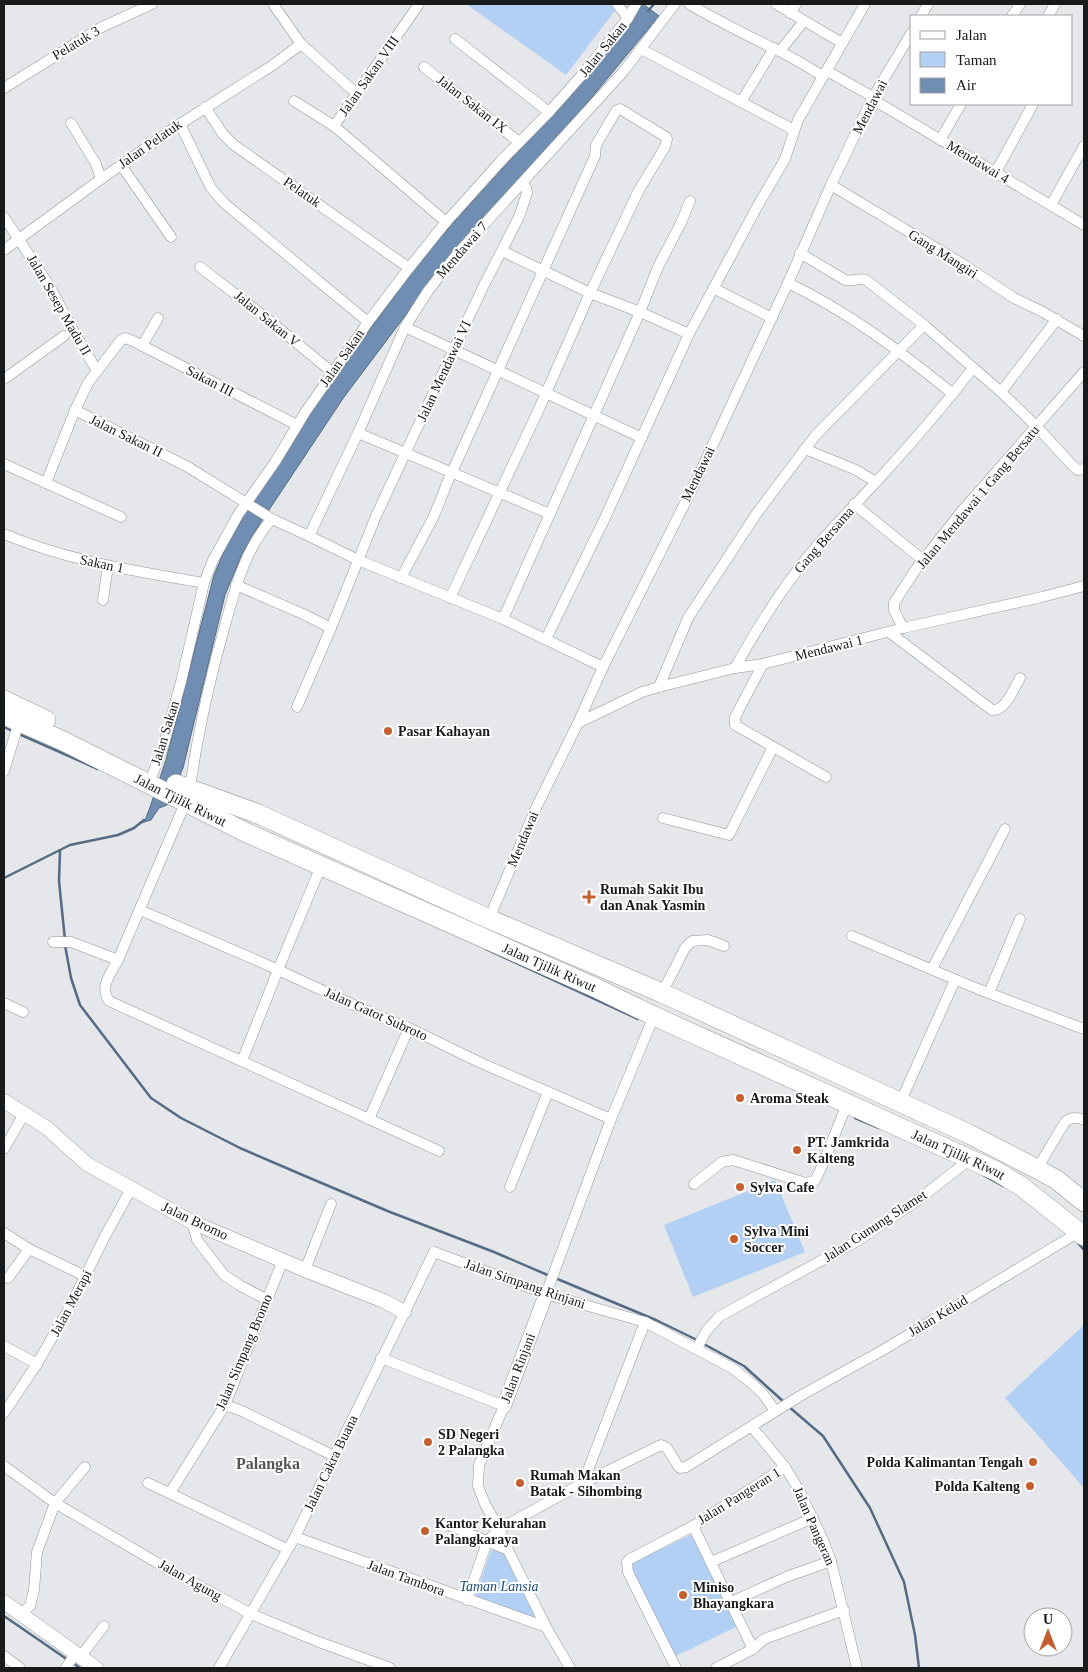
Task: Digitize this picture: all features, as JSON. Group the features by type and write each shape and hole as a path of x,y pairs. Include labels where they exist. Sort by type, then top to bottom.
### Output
{"highway":[{"name":"Jalan Tjilik Riwut","path":"4,700 63,735 171,786 248,833 594,987 846,1104 996,1171 1056,1212 1082,1234"},
{"name":"Jalan Tjilik Riwut","path":"12,718 63,735"},
{"name":"Jalan Tjilik Riwut","path":"171,786 256,813 489,919 804,1058 969,1134 1037,1169 1082,1198"},
{"path":"795,1080 804,1058"},
{"path":"1056,1212 1063,1204 1082,1198"}],"street":[{"name":"Pelatuk 3","path":"4,88 102,27 152,4"},
{"path":"273,4 301,44 357,94"},
{"name":"Jalan Sakan VIII","path":"419,4 334,126 446,222"},
{"path":"616,4 628,18"},
{"name":"Jalan Sakan","path":"242,1061 109,1001 105,994 105,985 140,910 171,786 163,747 204,583 223,539 248,504 297,425 368,322 446,222 581,76 628,18 636,4"},
{"name":"Mendawai 7","path":"309,536 358,433 405,327 428,290 445,268 623,72 675,4"},
{"name":"Mendawai 4","path":"689,4 742,34 754,38 873,98 1084,225"},
{"path":"776,4 842,43"},
{"path":"790,13 796,4"},
{"path":"546,639 604,520 689,334 757,207 786,159 798,120 865,4"},
{"path":"922,15 928,4"},
{"path":"1013,15 1020,4"},
{"path":"1049,15 1055,4"},
{"path":"741,102 777,50 804,21"},
{"name":"Mendawai","path":"489,919 536,808 603,667 695,483 788,283 831,185 873,98 910,35"},
{"path":"455,38 549,112"},
{"name":"Jalan Pelatuk","path":"4,250 180,124 273,65 301,44"},
{"path":"641,49 794,130"},
{"name":"Jalan Sakan IX","path":"424,67 519,142"},
{"path":"294,101 334,126"},
{"path":"940,140 960,105"},
{"path":"996,172 1032,105"},
{"name":"Pelatuk","path":"205,107 219,128 234,145 409,268"},
{"path":"401,578 434,516 452,472 595,156 596,145 616,111 620,109 666,137 667,141 639,190 590,292 546,393 450,598"},
{"path":"71,123 96,164 101,179"},
{"path":"180,124 211,188 224,204 368,322"},
{"path":"1051,205 1084,146"},
{"path":"121,165 171,237"},
{"name":"Jalan Mendawai VI","path":"297,707 405,453 519,216 526,197 526,188 523,183"},
{"name":"Gang Mangiri","path":"831,185 961,263 1014,298 1084,336"},
{"path":"503,619 640,312 658,266 690,201"},
{"name":"Jalan Sesep Madu II","path":"4,217 49,285 74,332 98,371"},
{"path":"502,251 590,292 689,334"},
{"path":"800,253 845,280 851,281 860,278 866,280 924,325 1001,392 1073,466 1078,470 1084,469"},
{"name":"Jalan Sakan V","path":"200,266 333,373"},
{"path":"788,283 868,329 953,394"},
{"path":"713,288 772,318"},
{"path":"142,346 158,318"},
{"path":"1001,392 1056,320"},
{"path":"659,687 688,618 757,513 815,436 924,325"},
{"path":"405,327 642,438"},
{"path":"4,379 64,336"},
{"name":"Jalan Sakan II","path":"122,339 88,383 74,410 188,467 269,516 358,560 503,619 603,667"},
{"name":"Sakan III","path":"122,339 129,339 297,425"},
{"name":"Gang Bersama","path":"735,668 755,632 814,549 876,482 953,394 973,368"},
{"name":"Jalan Mendawai 1 Gang Bersatu","path":"903,628 894,610 894,603 923,560 961,512 1084,372"},
{"path":"46,483 74,410"},
{"path":"358,433 550,514"},
{"path":"805,449 856,470 876,482"},
{"path":"4,464 121,517"},
{"path":"854,504 923,560"},
{"path":"171,786 193,761 206,698 236,585 269,516"},
{"name":"Sakan 1","path":"4,534 58,554 108,566 204,583"},
{"path":"103,600 108,566"},
{"path":"236,585 331,628"},
{"name":"Mendawai 1","path":"578,723 642,692 659,687 735,668 763,664 903,628 1084,586"},
{"path":"889,632 992,710 999,710 1002,707 1020,678"},
{"path":"763,664 734,717 734,723 737,727 826,778"},
{"path":"4,771 12,718"},
{"path":"663,818 729,835 773,747"},
{"path":"932,969 1005,828"},
{"path":"321,866 242,1061 439,1151"},
{"name":"Jalan Gatot Subroto","path":"140,910 278,970 366,1011 409,1028 481,1063 611,1119"},
{"path":"989,993 1020,919"},
{"path":"852,936 1026,1009 1084,1029"},
{"path":"662,994 685,948 692,941 708,940 724,946"},
{"path":"62,942 118,960"},
{"path":"900,1102 954,980"},
{"path":"4,1003 24,1012"},
{"path":"548,1289 611,1119 654,1016"},
{"path":"369,1119 409,1028"},
{"path":"510,1187 548,1092"},
{"name":"Jalan Bromo","path":"4,1101 47,1128 87,1164 192,1222 384,1301 404,1312"},
{"path":"694,1184 722,1162 733,1160 806,1183 815,1181 846,1104"},
{"path":"4,1149 24,1114"},
{"path":"1037,1169 1065,1122 1070,1118 1084,1120"},
{"name":"Jalan Gunung Slamet","path":"699,1343 714,1321 720,1316 859,1240 918,1200 969,1160"},
{"name":"Jalan Merapi","path":"4,1413 38,1364 131,1189"},
{"path":"305,1270 331,1204"},
{"path":"192,1222 197,1240 224,1275 266,1299"},
{"path":"4,1233 29,1249 85,1276"},
{"name":"Jalan Kelud","path":"779,1408 1082,1234"},
{"path":"8,1278 29,1249"},
{"name":"Jalan Simpang Rinjani","path":"434,1252 645,1322 699,1343 750,1381 779,1408"},
{"name":"Jalan Cakra Buana","path":"219,1668 295,1537 434,1252"},
{"name":"Jalan Simpang Bromo","path":"170,1493 225,1404 283,1260"},
{"name":"Jalan Rinjani","path":"548,1289 504,1406 478,1465 477,1478 485,1504 546,1627 570,1668"},
{"path":"583,1483 645,1322"},
{"path":"4,1346 38,1364"},
{"path":"381,1358 504,1406"},
{"path":"225,1404 334,1456"},
{"path":"467,1600 487,1542 499,1529 583,1483 661,1445 667,1448 680,1468 686,1467 752,1427 779,1408"},
{"name":"Jalan Pangeran","path":"752,1427 786,1467 800,1490 813,1518 831,1561 857,1668"},
{"name":"Jalan Agung","path":"4,1466 55,1503 166,1568 251,1614 390,1668"},
{"path":"21,1614 30,1606 34,1590 37,1552 55,1503 86,1467"},
{"name":"Jalan Pangeran 1","path":"676,1668 628,1572 627,1562 693,1526 786,1467"},
{"path":"148,1483 287,1549"},
{"path":"712,1562 813,1518"},
{"path":"446,1524 508,1550"},
{"path":"693,1526 753,1649"},
{"name":"Jalan Tambora","path":"295,1537 546,1627"},
{"path":"731,1602 831,1561"},
{"path":"4,1602 96,1668"},
{"path":"716,1668 753,1649 764,1639 844,1610"},
{"path":"66,1668 104,1626"},
{"path":"4,1656 20,1668"}],"green space":[{"path":"466,4 620,4 566,75"},
{"name":"Sylva Mini Soccer","path":"775,1180 805,1252 693,1297 664,1225"},
{"path":"1084,1325 1084,1488 1005,1398"},
{"name":"Miniso Bhayangkara","path":"692,1534 738,1626 674,1657 628,1565"},
{"name":"Taman Lansia","path":"493,1550 503,1552 535,1617 531,1618 477,1599 477,1590"}],"water":[{"path":"643,4 659,16 555,142 447,260 344,397 259,525 242,554 225,595 183,768 167,805 159,808 151,820 138,824 145,820 166,760 214,575 225,549 246,512 322,396 420,260 605,55"}],"waterway":[{"path":"648,11 654,4"},
{"path":"4,727 14,732"},
{"path":"19,734 98,769"},
{"path":"4,878 70,845 118,835 134,828 144,820"},
{"path":"60,851 59,881 65,940"},
{"path":"65,945 71,978 80,1005 151,1098 181,1118 240,1148 390,1212 550,1276"},
{"path":"486,949 638,1019"},
{"path":"855,1118 879,1128"},
{"path":"983,1175 1003,1186"},
{"path":"1078,1243 1084,1250"},
{"path":"555,1278 656,1320 697,1340"},
{"path":"702,1343 744,1366 784,1402"},
{"path":"788,1406 823,1436 870,1508 904,1582 915,1635 919,1668"},
{"path":"4,1616 68,1660"},
{"path":"73,1663 80,1668"}],"place":[{"name":"Pasar Kahayan","path":"388,731"},
{"name":"Rumah Sakit Ibu dan Anak Yasmin","path":"589,897"},
{"name":"Aroma Steak","path":"740,1098"},
{"name":"PT. Jamkrida Kalteng","path":"797,1150"},
{"name":"Sylva Cafe","path":"740,1187"},
{"name":"Sylva Mini Soccer","path":"734,1239"},
{"name":"SD Negeri 2 Palangka","path":"428,1442"},
{"name":"Polda Kalimantan Tengah","path":"1033,1462"},
{"name":"Rumah Makan Batak - Sihombing","path":"520,1483"},
{"name":"Polda Kalteng","path":"1030,1486"},
{"name":"Kantor Kelurahan Palangkaraya","path":"425,1531"},
{"name":"Miniso Bhayangkara","path":"683,1595"}],"district":[{"name":"Palangka","path":"268,1463"}]}
